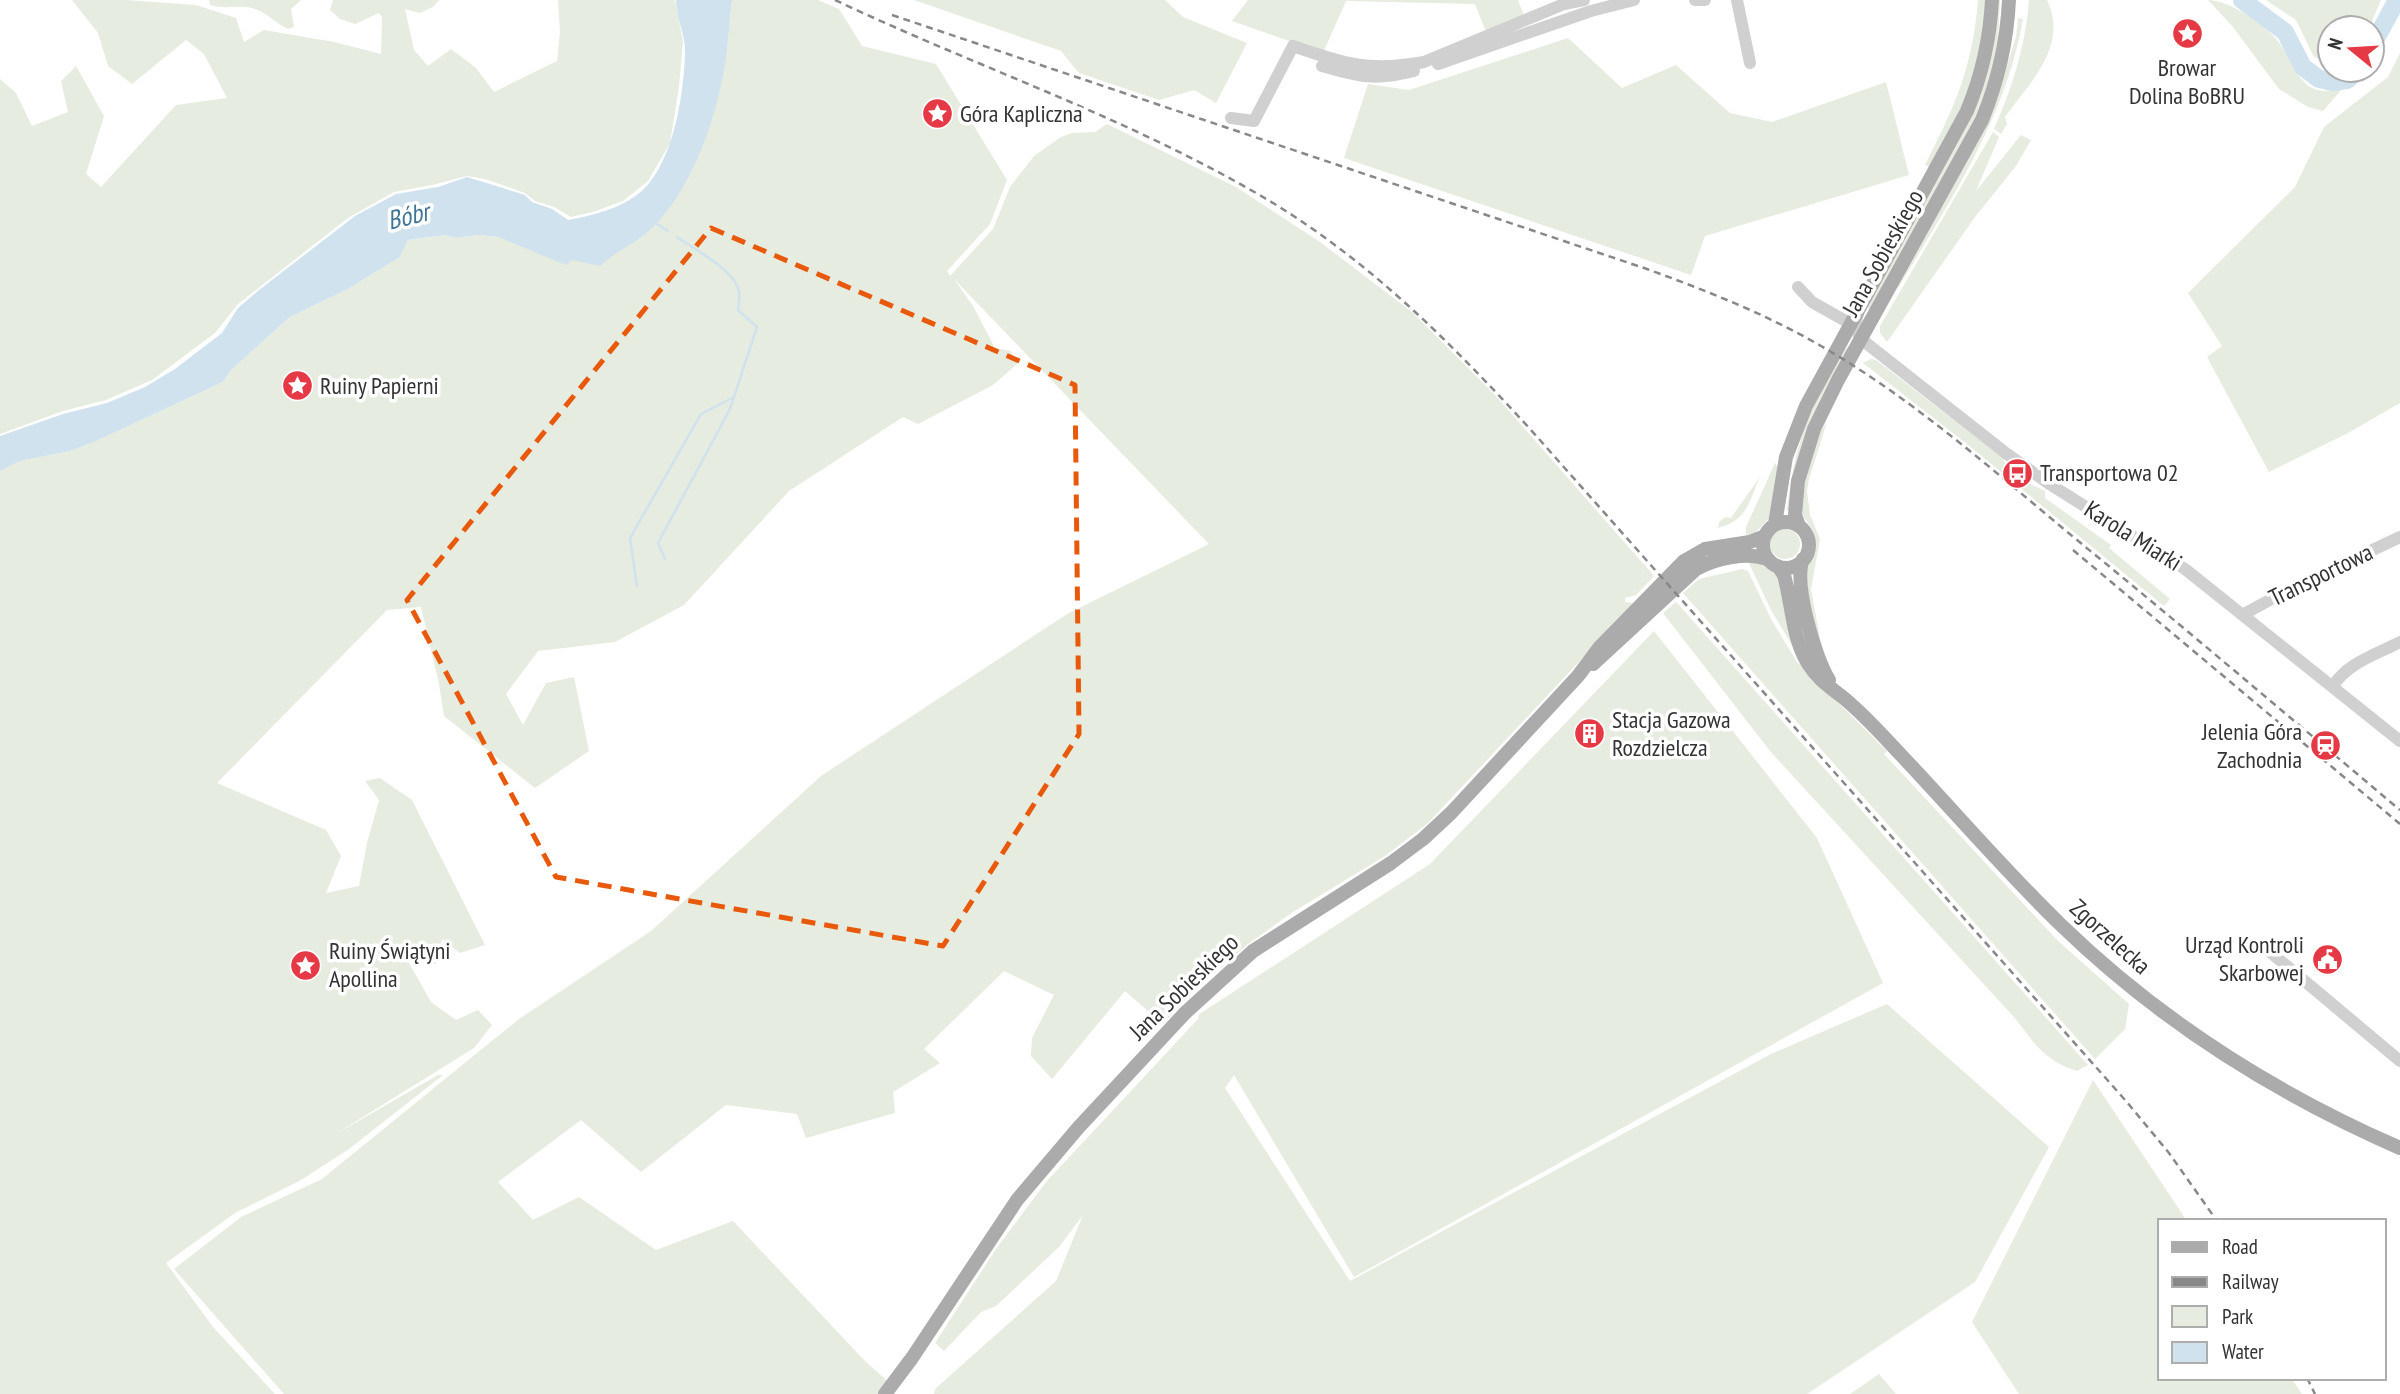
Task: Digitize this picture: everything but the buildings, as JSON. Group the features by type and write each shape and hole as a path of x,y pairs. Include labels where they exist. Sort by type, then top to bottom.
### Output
{"main road":[{"name":"Jana Sobieskiego","path":"1775,524 1786,457 1806,406 1967,111 1987,47 1992,0"},
{"name":"Jana Sobieskiego","path":"1799,526 1795,503 1799,470 1805,453 1824,407 1982,120 2005,49 2009,0"},
{"path":"1791,523 1799,526 1808,542 1803,559 1794,566 1774,563 1763,549 1765,536 1775,524 1791,523"},
{"name":"Jana Sobieskiego","path":"885,1394 1017,1200 1078,1128 1176,1022 1254,951 1391,863 1423,839 1451,813 1578,676 1599,648 1684,561 1705,549 1750,542 1765,536"},
{"name":"Jana Sobieskiego","path":"1578,676 1696,569 1711,562 1756,556 1774,563"},
{"name":"Zgorzelecka","path":"1803,559 1799,573 1815,653 1824,673 1840,695 1892,746 2062,926 2154,1005 2207,1044 2264,1080 2321,1111 2400,1148"},
{"name":"Zgorzelecka","path":"1774,563 1784,575 1797,635 1808,664 1824,684 1840,695"}],"street":[{"path":"1231,118 1254,121 1293,46 1359,67 1388,68 1424,62 1564,4 1584,0"},
{"path":"1290,52 1352,75 1381,78 1432,66 1591,11 1634,0"},
{"path":"1695,0 1705,0"},
{"path":"1737,0 1750,63"},
{"path":"1798,287 1812,302 1851,324"},
{"path":"1832,358 1846,343 1861,339 1855,327 1861,307"},
{"name":"Karola Miarki","path":"1861,339 2007,454 2057,489 2185,569 2400,741"},
{"name":"Transportowa","path":"2244,614 2400,537"},
{"path":"2333,686 2350,668 2400,642"},
{"path":"2270,952 2400,1060"}],"highlighted area":[{"path":"711,228 1075,385 1079,734 943,946 556,877 407,600"}],"green space":[{"path":"72,0 126,0 196,5 236,18 244,42 264,30 334,42 381,54 382,17 379,13 355,24 340,19 330,10 333,0 439,0 433,7 420,13 405,9 414,50 428,66 451,49 476,68 494,92 557,61 560,32 558,0 675,0 683,42 670,143 648,181 623,201 571,217 554,207 535,201 525,193 485,179 467,176 394,192 348,218 238,304 215,333 152,380 106,400 63,411 0,434 0,79 16,93 32,126 68,112 61,81 76,66 104,116 86,174 101,187 176,105 227,98 204,54 186,40 132,84 108,66 98,33"},
{"path":"209,0 301,0 291,9 294,27 288,29 255,9 210,5"},
{"path":"732,0 818,0 839,9 862,46 936,64 1007,180 990,224 947,271 950,276 993,229 1010,187 1034,156 1061,137 1072,133 1095,132 1107,124 1236,187 1320,242 1412,312 1495,395 1654,576 1636,595 1625,598 1625,602 1634,603 1427,824 1385,856 1293,912 1248,944 1194,991 1163,1024 1125,991 1052,1079 1031,1056 1032,1038 1054,995 1004,971 924,1049 940,1063 893,1092 895,1113 806,1138 797,1114 726,1105 641,1172 581,1120 498,1182 533,1220 579,1197 656,1250 733,1221 865,1361 892,1385 885,1394 284,1394 174,1269 241,1217 322,1179 519,1019 651,931 821,776 1067,614 1209,544 954,279 973,306 995,348 1011,351 1017,364 993,385 918,424 903,417 789,491 684,605 615,642 538,651 506,694 523,725 546,683 574,677 589,751 535,788 444,716 421,607 387,610 217,783 326,830 341,856 326,893 359,886 379,800 365,781 380,778 412,800 485,945 460,953 442,939 436,964 408,961 431,1002 456,1020 478,1010 492,1025 474,1048 334,1135 438,1075 443,1075 349,1149 301,1180 235,1213 166,1263 213,1327 275,1394 0,1394 0,471 20,461 70,451 94,442 223,382 231,370 290,317 348,289 400,257 408,240 446,235 456,238 478,235 498,237 536,252 600,265 611,255 727,51"},
{"path":"914,0 1165,0 1183,17 1247,43 1216,103 1194,90 1159,100 1079,73 1061,51"},
{"path":"1248,0 1518,0 1524,16 1486,32 1475,4 1346,1 1323,53 1232,21"},
{"path":"1978,0 1986,0 1975,70 1961,110 1930,167 1925,165 1946,123 1967,66"},
{"path":"1997,0 2000,0 1997,58 1983,104 1872,310 1866,307 1954,149"},
{"path":"2029,0 2047,0 2053,17 2050,48 2035,77 2005,117 2007,124 2001,134 1994,129 2017,66"},
{"path":"2208,0 2237,9 2267,30 2280,44 2303,81 2310,86 2329,91 2343,88 2323,111 2308,107 2279,89 2233,27"},
{"path":"2266,0 2381,0 2375,14 2316,14 2316,58 2296,20"},
{"path":"2018,18 2023,19 2015,55 1989,125 1955,192 1898,288 1896,287 1998,94 2016,37"},
{"path":"1568,38 1622,88 1676,65 1730,113 1772,122 1886,82 1909,175 1705,236 1691,275 1344,158 1368,84 1409,90"},
{"path":"2400,53 2400,403 2348,433 2269,472 2207,357 2222,346 2188,293 2295,187 2324,127 2379,84 2386,84"},
{"path":"1993,132 1999,137 1976,191 2021,135 2031,140 2016,166 1975,217 1887,342 1880,333 1880,326"},
{"path":"1851,345 1789,512 1787,510 1792,474 1800,441 1838,359"},
{"path":"1876,360 2003,458 2015,475 2045,491 2045,498 2111,545 2109,548 2170,599 2164,606 1967,444 1863,363"},
{"path":"1827,422 1807,491 1810,515 1820,539 1811,589 1821,644 1807,580 1807,566 1815,548 1815,539 1802,513 1800,500 1818,435"},
{"path":"1775,463 1779,469 1774,514 1746,539 1746,527"},
{"path":"1760,477 1746,509 1736,520 1718,528 1719,522 1725,517 1731,518"},
{"path":"1785,529 1796,533 1800,544 1796,555 1785,559 1774,555 1770,544 1774,533"},
{"path":"1748,561 1761,564 1778,576 1798,655 1771,610"},
{"path":"1742,569 1748,571 1771,619 1797,662 1887,751 1884,754 2057,940 2129,1004 2125,1029 2095,1059 1683,593 1699,579"},
{"path":"1676,602 2088,1065 2077,1071 2047,1056 1770,751 1663,613"},
{"path":"1654,631 1817,838 1883,983 1354,1277 1234,1075 1225,1088 1350,1281 1771,1054 1887,1004 2049,1147 1975,1282 1807,1394 934,1394 935,1389 1056,1281 1083,1215 1059,1247 996,1306 981,1312 944,1351 935,1343 996,1249 1046,1182 1199,1018 1198,1015 1430,864"},
{"path":"2093,1080 2186,1219 2158,1219 2158,1380 2292,1380 2302,1394 2019,1394 1972,1322"},
{"path":"1879,1374 1896,1394 1850,1394"}],"water":[{"name":"Bóbr","path":"676,0 732,0 718,99 697,159 677,197 652,228 600,266 572,260 566,265 498,237 478,235 456,238 445,235 408,240 400,257 348,289 290,317 231,370 223,382 94,442 70,451 20,461 0,471 0,436 63,414 107,403 145,387 175,369 222,333 238,308 259,290 355,216 396,194 438,187 467,177 525,195 532,202 552,209 568,220 602,212 634,197 659,169 672,137 681,100 685,48"}],"waterway":[{"path":"2242,0 2285,32 2303,67 2316,77"},
{"path":"2386,20 2397,0"},
{"path":"654,222 668,231"},
{"path":"637,586 630,538 701,414 734,397 757,327 738,310 739,291 728,274 677,237"},
{"path":"665,559 658,543 734,397"}],"railway":[{"path":"835,0 1112,120 1221,173 1310,227 1378,279 1472,367 1531,430 2126,1101 2169,1153 2216,1219"},
{"path":"892,15 1647,269 1736,304 1800,334 1858,369 1930,419 2400,810"},
{"path":"2073,550 2400,824"},
{"path":"2308,1380 2315,1394"}],"place":[{"name":"Browar Dolina BoBRU","path":"2187,34"},
{"name":"Góra Kapliczna","path":"937,114"},
{"name":"Ruiny Papierni","path":"297,386"},
{"name":"Transportowa 02","path":"2017,473"},
{"name":"Stacja Gazowa Rozdzielcza","path":"1589,734"},
{"name":"Jelenia Góra Zachodnia","path":"2325,746"},
{"name":"Urząd Kontroli Skarbowej","path":"2327,959"},
{"name":"Ruiny Świątyni Apollina","path":"306,965"}]}
